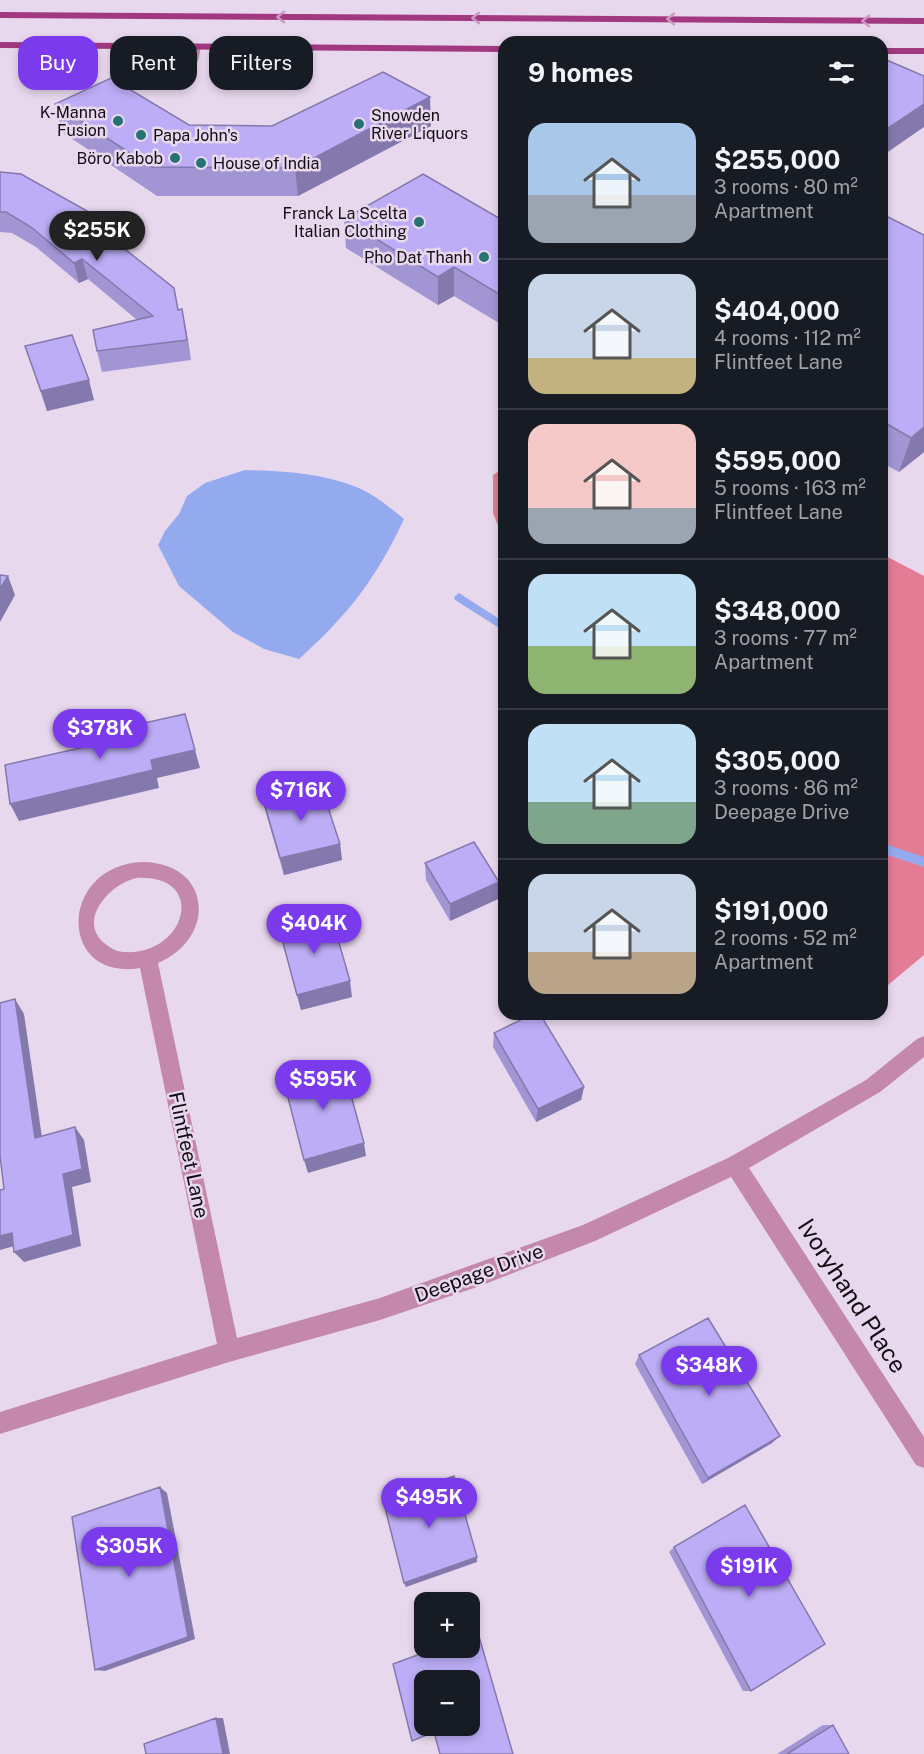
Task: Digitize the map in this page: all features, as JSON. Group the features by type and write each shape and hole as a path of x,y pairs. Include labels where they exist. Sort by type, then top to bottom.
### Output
{"main road":[{"path":"0,15 924,21"},
{"path":"0,45 110,46"},
{"path":"197,47 498,49"},
{"path":"888,51 924,51"}],"street":[{"path":"134,870 154,870 178,879 188,893 192,913 185,933 170,949 148,959 128,961 107,955 95,946 86,930 87,910 97,891 112,879 134,870"},
{"name":"Flintfeet Lane","path":"148,959 229,1351"},
{"name":"Deepage Drive","path":"0,1423 229,1351 380,1309 477,1276 588,1234 735,1165 873,1086 924,1045"},
{"name":"Ivoryhand Place","path":"735,1165 924,1457"}],"shaded area":[{"path":"498,472 498,525 493,513 493,475"},
{"path":"888,557 924,576 924,955 888,985"}],"water":[{"path":"245,470 301,473 354,486 368,492 404,519 383,560 359,595 332,627 299,659 264,649 233,632 179,586 158,545 165,531 179,514 187,496 205,483"}],"building":[{"path":"888,61 924,76 924,104 888,128"},
{"path":"383,72 430,97 295,168 151,167 55,104 85,90 98,90 98,84 110,78 110,90 131,90 189,125 272,126"},
{"path":"0,172 21,174 96,216 88,220 174,288 178,310 182,309 187,340 97,351 93,330 153,316 82,259 74,263 31,227 6,212 0,212"},
{"path":"423,174 498,218 498,293 454,267 438,277 344,219"},
{"path":"888,217 924,235 924,427 911,438 888,425"},
{"path":"72,335 89,380 41,391 25,346"},
{"path":"0,575 8,576 0,589"},
{"path":"185,714 195,750 151,760 153,770 10,804 5,765 120,739 117,729"},
{"path":"321,786 340,844 280,858 263,799"},
{"path":"474,842 498,882 450,904 425,863"},
{"path":"331,915 350,981 297,995 279,928"},
{"path":"15,999 35,1138 75,1127 82,1169 63,1174 73,1235 14,1252 12,1233 0,1236 0,1190 4,1189 0,1156 0,1003"},
{"path":"521,1020 544,1020 584,1087 538,1109 494,1033"},
{"path":"342,1062 364,1143 304,1160 283,1078"},
{"path":"708,1318 780,1436 708,1478 639,1355"},
{"path":"454,1476 477,1557 404,1583 383,1500"},
{"path":"160,1487 188,1637 95,1670 72,1517"},
{"path":"745,1505 825,1644 751,1691 674,1547"},
{"path":"480,1640 513,1754 440,1754 435,1736 480,1736 480,1670 414,1670 414,1736 424,1736 412,1741 393,1664 414,1656 480,1658"},
{"path":"216,1718 223,1754 146,1754 144,1744"},
{"path":"833,1725 849,1754 787,1754"}],"waterway":[{"path":"459,597 498,623"},
{"path":"888,850 924,862"}],"place":[{"name":"K-Manna Fusion","path":"118,121"},
{"name":"Snowden River Liquors","path":"359,124"},
{"name":"Papa John's","path":"141,135"},
{"name":"Böro Kabob","path":"175,158"},
{"name":"House of India","path":"201,163"},
{"name":"Franck La Scelta Italian Clothing","path":"419,222"},
{"name":"Pho Dat Thanh","path":"484,257"}]}
